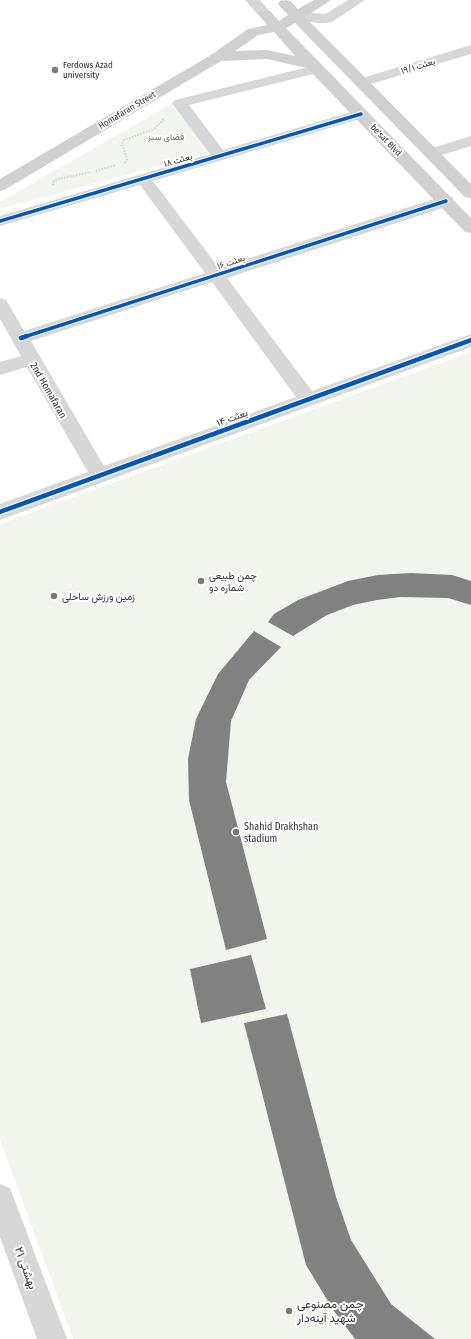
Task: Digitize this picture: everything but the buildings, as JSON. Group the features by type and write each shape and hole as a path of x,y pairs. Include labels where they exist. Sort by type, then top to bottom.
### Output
{"main road":[{"path":"253,32 278,27 324,0"},
{"path":"253,32 265,14 286,1 297,15 471,193"},
{"name":"be'sat Blvd","path":"265,14 314,67 471,228"},
{"name":"Homafaran Street","path":"0,186 216,58 253,32"},
{"path":"216,58 252,53 275,55 314,67"}],"street":[{"name":"be'sat Blvd","path":"252,0 265,14"},
{"path":"297,15 327,18 358,0"},
{"name":"بعثت ۱۹/۱","path":"364,82 471,49"},
{"path":"220,156 180,103 314,67"},
{"name":"بعثت ۱۸","path":"0,221 361,114"},
{"path":"432,153 471,141"},
{"path":"143,178 308,399"},
{"name":"بعثت ۱۶","path":"21,338 446,201"},
{"name":"2nd Homafaran","path":"0,304 99,475"},
{"name":"بعثت ۱۴","path":"0,512 471,340"},
{"path":"0,369 31,358"},
{"name":"بهشتی ۲۱","path":"0,1198 6,1232 52,1339"}],"path":[{"path":"62,202 52,187 53,182 126,163 127,159 121,149 121,144 125,139 154,130 180,103"}],"green space":[{"name":"فضای سبز","path":"175,102 210,152 0,209 0,202"},
{"name":"Shahid Drakhshan stadium","path":"471,352 471,1339 73,1339 0,1140 0,524"}],"cycle path":[{"path":"0,221 361,114"},
{"path":"21,338 446,201"},
{"path":"0,512 471,340"}],"place":[{"name":"Ferdows Azad university","path":"55,70"},
{"name":"چمن طبیعی شماره دو","path":"201,581"},
{"name":"زمین ورزش ساحلی","path":"54,596"},
{"name":"Shahid Drakhshan stadium","path":"236,832"},
{"name":"چمن مصنوعی شهید آینه‌دار","path":"289,1311"}]}
